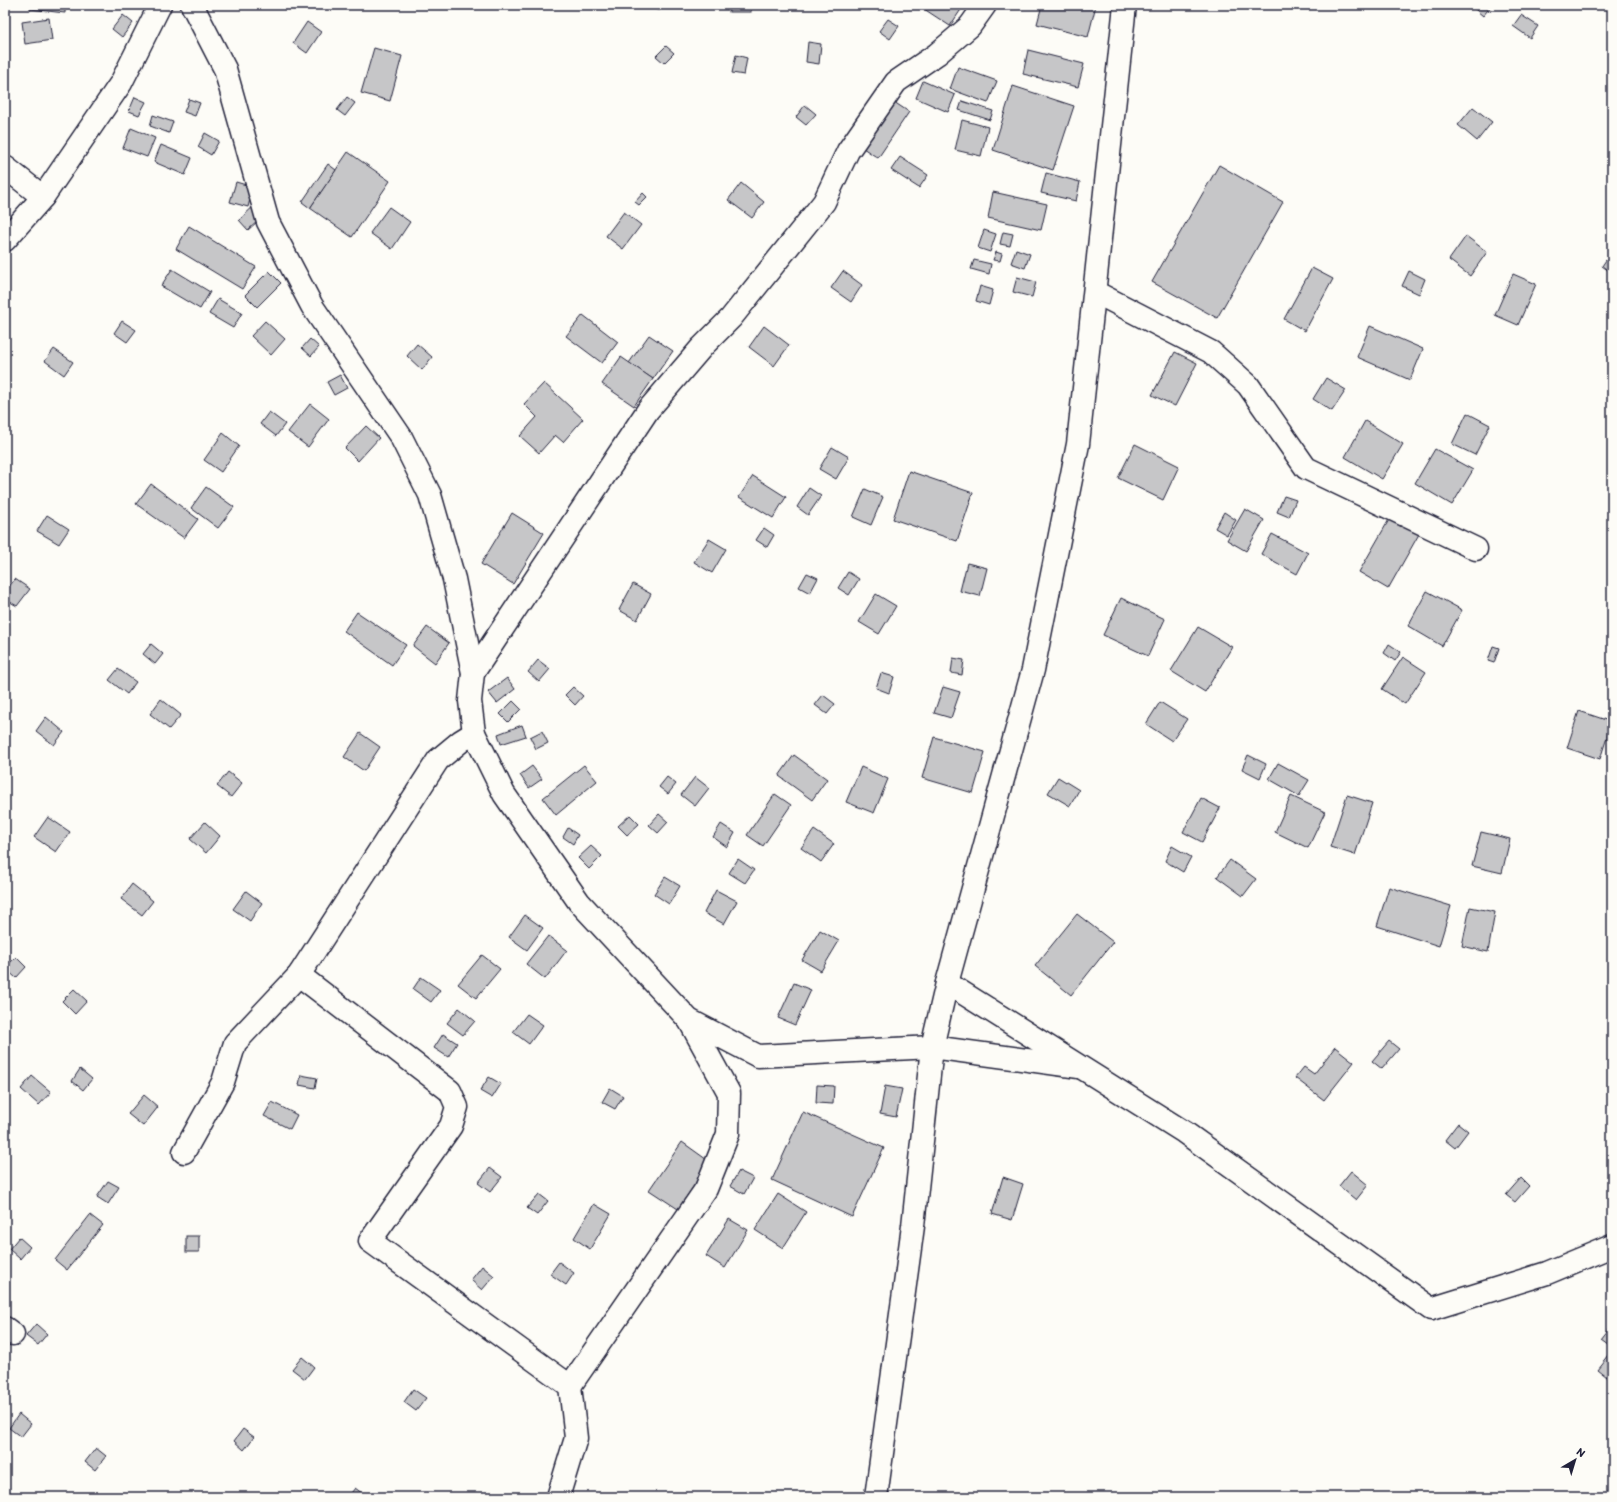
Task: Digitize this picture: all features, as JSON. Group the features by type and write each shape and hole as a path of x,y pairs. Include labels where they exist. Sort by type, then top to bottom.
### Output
{"street":[{"path":"5,240 43,197 121,83 160,5"},
{"path":"192,5 225,69 268,222 312,306 401,437 430,495 454,579 473,673 470,701 474,733 504,794 579,902 690,1020 729,1093 728,1134 706,1190 570,1386 576,1438 558,1497"},
{"path":"473,673 648,410 702,347 731,318 824,202 848,151 896,82 937,54 970,26 985,5"},
{"path":"876,1497 913,1226 932,1047 947,983 1033,670 1078,444 1125,5"},
{"path":"5,167 43,197"},
{"path":"1095,292 1211,352 1248,385 1306,468 1476,550"},
{"path":"184,1152 224,1082 235,1043 299,975 438,760 461,741 474,733"},
{"path":"299,975 450,1091 457,1107 451,1126 370,1241 570,1386"},
{"path":"947,983 1184,1132 1431,1309 1547,1273 1612,1246"},
{"path":"690,1020 758,1056 932,1047 1079,1067"}],"building":[{"path":"30,5 65,5 65,13 30,9"},
{"path":"649,5 660,5 660,10 649,9"},
{"path":"729,5 751,5 751,12 729,12"},
{"path":"918,5 964,5 950,26"},
{"path":"1042,5 1096,5 1088,37 1037,24"},
{"path":"1470,5 1492,5 1483,16"},
{"path":"123,15 133,23 122,37 112,29"},
{"path":"1521,15 1538,26 1530,38 1513,26"},
{"path":"49,18 52,40 25,44 22,22"},
{"path":"888,19 899,26 890,39 879,31"},
{"path":"307,22 321,32 307,53 293,43"},
{"path":"808,42 821,44 819,64 806,62"},
{"path":"666,46 674,53 664,63 656,56"},
{"path":"374,48 402,56 390,101 361,93"},
{"path":"1028,50 1084,64 1078,87 1023,74"},
{"path":"736,55 747,58 744,75 732,73"},
{"path":"958,67 997,81 988,103 950,89"},
{"path":"923,81 955,95 948,112 916,98"},
{"path":"1013,86 1074,106 1053,170 993,150"},
{"path":"135,97 146,102 139,115 129,111"},
{"path":"347,97 355,103 345,116 337,110"},
{"path":"189,99 200,103 195,116 184,112"},
{"path":"962,101 993,111 990,120 959,110"},
{"path":"894,102 909,112 878,158 863,148"},
{"path":"805,105 816,114 806,125 796,117"},
{"path":"1473,107 1492,122 1477,141 1458,125"},
{"path":"153,115 173,122 169,133 150,126"},
{"path":"962,120 988,127 981,156 955,150"},
{"path":"131,128 155,138 147,157 123,148"},
{"path":"205,133 219,141 211,155 198,147"},
{"path":"161,145 192,158 185,175 154,162"},
{"path":"348,152 390,181 352,237 310,208"},
{"path":"900,157 928,175 919,188 891,170"},
{"path":"328,164 336,170 310,208 302,202"},
{"path":"1219,165 1283,202 1217,318 1152,282"},
{"path":"1046,173 1080,182 1076,201 1041,193"},
{"path":"236,182 253,187 248,207 230,202"},
{"path":"741,183 764,202 752,218 728,200"},
{"path":"993,192 1047,204 1041,230 988,218"},
{"path":"643,193 647,197 639,205 635,202"},
{"path":"258,202 268,212 248,230 239,220"},
{"path":"389,207 410,222 392,249 370,233"},
{"path":"624,212 641,225 623,249 606,236"},
{"path":"189,226 256,267 242,289 176,249"},
{"path":"984,230 996,234 990,252 978,248"},
{"path":"1003,232 1013,234 1010,246 1000,244"},
{"path":"1466,236 1487,252 1470,276 1449,260"},
{"path":"1016,249 1030,254 1025,268 1011,263"},
{"path":"1612,251 1612,273 1602,266"},
{"path":"996,252 1002,254 1000,261 993,260"},
{"path":"974,260 991,264 989,274 971,269"},
{"path":"1312,268 1333,279 1305,331 1284,319"},
{"path":"172,269 210,292 200,309 161,286"},
{"path":"269,271 281,283 257,307 245,295"},
{"path":"843,271 862,285 851,302 831,288"},
{"path":"1409,271 1425,279 1419,294 1402,286"},
{"path":"1513,274 1536,284 1518,325 1495,315"},
{"path":"1017,277 1036,282 1032,297 1013,292"},
{"path":"980,286 993,290 989,305 976,301"},
{"path":"218,299 242,313 233,328 209,314"},
{"path":"583,315 618,342 602,363 566,336"},
{"path":"122,321 136,330 127,342 114,333"},
{"path":"265,321 285,339 271,355 251,336"},
{"path":"764,326 789,345 774,366 749,347"},
{"path":"1370,326 1423,349 1410,380 1357,357"},
{"path":"649,335 673,351 653,379 629,363"},
{"path":"310,339 319,347 311,356 302,348"},
{"path":"417,344 432,357 422,370 407,356"},
{"path":"54,349 73,362 64,375 45,361"},
{"path":"1175,352 1197,363 1175,406 1152,395"},
{"path":"621,357 653,379 634,406 602,384"},
{"path":"340,375 347,388 334,395 327,382"},
{"path":"1326,378 1346,390 1332,411 1313,399"},
{"path":"544,383 583,419 563,442 555,435 539,453 520,436 537,417 524,404"},
{"path":"310,404 329,419 308,447 288,432"},
{"path":"269,412 285,424 276,436 260,424"},
{"path":"1467,413 1490,425 1475,455 1452,444"},
{"path":"1365,421 1403,444 1382,479 1345,457"},
{"path":"366,426 379,438 358,461 345,448"},
{"path":"223,433 239,446 221,472 204,460"},
{"path":"1135,444 1179,466 1163,500 1118,478"},
{"path":"832,447 849,457 836,479 819,469"},
{"path":"1435,449 1473,470 1452,505 1415,483"},
{"path":"909,471 973,493 957,541 893,519"},
{"path":"753,476 786,497 773,518 739,497"},
{"path":"151,484 198,519 184,538 136,504"},
{"path":"206,487 234,507 218,528 191,508"},
{"path":"809,488 821,496 808,515 797,507"},
{"path":"865,489 883,497 871,525 853,517"},
{"path":"1284,496 1296,500 1289,517 1277,512"},
{"path":"1245,509 1264,520 1246,551 1227,540"},
{"path":"1394,511 1423,527 1388,589 1359,572"},
{"path":"1224,512 1236,520 1227,535 1215,528"},
{"path":"512,513 544,533 513,584 481,564"},
{"path":"47,515 69,529 59,544 37,531"},
{"path":"764,528 774,535 767,547 756,540"},
{"path":"1272,534 1308,553 1297,574 1261,554"},
{"path":"709,539 726,549 712,573 694,562"},
{"path":"967,563 987,568 980,596 960,591"},
{"path":"848,572 859,579 849,595 838,588"},
{"path":"807,573 818,578 810,593 799,587"},
{"path":"15,579 30,589 17,606 5,599 5,592"},
{"path":"633,584 651,594 637,620 619,610"},
{"path":"1427,591 1462,610 1442,646 1408,626"},
{"path":"876,594 896,606 879,634 859,622"},
{"path":"1121,598 1165,619 1148,656 1103,635"},
{"path":"357,612 406,645 392,665 344,631"},
{"path":"427,627 449,643 435,663 413,646"},
{"path":"1198,627 1232,647 1205,692 1171,671"},
{"path":"151,644 163,654 155,664 143,654"},
{"path":"1389,644 1401,652 1395,661 1384,653"},
{"path":"1493,646 1499,648 1494,663 1488,661"},
{"path":"1403,657 1426,672 1405,704 1382,689"},
{"path":"953,658 964,660 962,675 951,673"},
{"path":"538,660 550,669 539,682 528,672"},
{"path":"118,669 136,682 127,694 109,680"},
{"path":"881,673 894,677 889,693 876,688"},
{"path":"507,678 515,689 497,703 488,692"},
{"path":"573,687 583,696 575,705 565,695"},
{"path":"943,687 960,692 951,718 934,713"},
{"path":"823,695 835,704 827,714 815,705"},
{"path":"161,699 181,715 169,729 150,714"},
{"path":"513,701 521,709 508,722 500,714"},
{"path":"1160,702 1187,719 1172,741 1146,724"},
{"path":"1579,711 1612,722 1600,759 1567,748"},
{"path":"46,717 64,732 54,745 36,731"},
{"path":"522,725 526,736 501,744 498,734"},
{"path":"542,731 548,743 536,749 530,737"},
{"path":"360,733 380,747 364,771 344,757"},
{"path":"934,737 985,752 973,793 922,778"},
{"path":"794,755 827,779 812,800 779,776"},
{"path":"1248,755 1266,764 1260,778 1242,769"},
{"path":"1278,763 1309,780 1299,796 1269,779"},
{"path":"584,765 597,781 556,815 543,798"},
{"path":"532,766 542,779 529,788 520,775"},
{"path":"861,767 888,779 874,813 846,802"},
{"path":"228,772 242,783 231,797 217,786"},
{"path":"667,777 676,784 668,794 659,787"},
{"path":"695,777 709,788 695,806 681,795"},
{"path":"1058,777 1079,790 1070,806 1048,793"},
{"path":"775,794 791,805 763,846 747,835"},
{"path":"1347,795 1372,803 1355,855 1330,847"},
{"path":"1291,796 1325,812 1308,848 1275,832"},
{"path":"1201,798 1220,808 1202,842 1183,832"},
{"path":"659,814 668,822 658,833 649,825"},
{"path":"630,815 639,824 627,835 618,826"},
{"path":"48,817 70,832 56,852 34,837"},
{"path":"205,822 220,836 206,853 190,839"},
{"path":"721,824 735,833 727,847 713,837"},
{"path":"568,828 578,835 573,844 563,837"},
{"path":"814,830 834,844 821,862 801,848"},
{"path":"1481,832 1510,839 1502,873 1472,866"},
{"path":"591,846 602,856 589,869 578,858"},
{"path":"1172,846 1191,857 1183,872 1165,861"},
{"path":"738,859 754,870 745,883 729,873"},
{"path":"1230,860 1256,879 1243,896 1217,877"},
{"path":"665,877 680,886 669,904 654,894"},
{"path":"132,884 153,901 142,915 121,899"},
{"path":"1389,887 1451,906 1439,946 1377,926"},
{"path":"716,890 737,901 724,924 704,913"},
{"path":"246,891 262,903 250,921 233,909"},
{"path":"1470,907 1495,912 1488,952 1462,946"},
{"path":"1077,914 1113,942 1071,995 1035,966"},
{"path":"525,915 543,928 527,950 509,937"},
{"path":"820,930 839,941 821,971 802,960"},
{"path":"548,936 567,950 545,979 526,964"},
{"path":"482,955 500,969 476,998 458,984"},
{"path":"16,957 26,967 16,978 5,968"},
{"path":"421,977 440,990 431,1002 413,989"},
{"path":"794,983 811,990 795,1025 778,1018"},
{"path":"74,989 87,1001 75,1014 62,1001"},
{"path":"459,1008 475,1021 463,1035 447,1023"},
{"path":"527,1014 543,1025 529,1044 513,1032"},
{"path":"443,1034 457,1043 448,1057 434,1048"},
{"path":"1389,1041 1399,1049 1382,1069 1372,1061"},
{"path":"1335,1047 1354,1062 1324,1100 1295,1078 1304,1067 1314,1074"},
{"path":"80,1069 92,1079 83,1090 72,1081"},
{"path":"301,1075 317,1078 315,1088 299,1085"},
{"path":"32,1076 51,1092 39,1105 21,1089"},
{"path":"489,1077 501,1084 492,1098 480,1091"},
{"path":"817,1085 834,1086 833,1104 816,1103"},
{"path":"885,1086 902,1089 896,1117 880,1114"},
{"path":"610,1088 623,1096 615,1109 602,1102"},
{"path":"144,1095 158,1107 143,1126 128,1114"},
{"path":"272,1102 297,1115 290,1129 264,1116"},
{"path":"803,1112 884,1148 852,1217 772,1180"},
{"path":"1458,1123 1468,1131 1455,1148 1445,1140"},
{"path":"682,1142 710,1162 678,1209 649,1190"},
{"path":"490,1168 502,1177 490,1192 478,1183"},
{"path":"739,1171 753,1178 744,1194 730,1186"},
{"path":"1351,1171 1368,1185 1356,1200 1339,1186"},
{"path":"1003,1177 1023,1184 1012,1220 992,1214"},
{"path":"1521,1178 1529,1186 1515,1202 1506,1195"},
{"path":"108,1181 119,1187 108,1204 97,1197"},
{"path":"539,1194 548,1201 537,1215 527,1208"},
{"path":"778,1194 806,1212 783,1248 755,1230"},
{"path":"594,1204 611,1214 590,1249 574,1238"},
{"path":"90,1215 103,1225 67,1270 55,1260"},
{"path":"729,1219 748,1230 725,1268 706,1256"},
{"path":"186,1236 199,1236 199,1252 186,1252"},
{"path":"19,1237 30,1247 20,1259 9,1249"},
{"path":"559,1262 574,1273 566,1285 550,1274"},
{"path":"482,1266 494,1276 482,1290 471,1280"},
{"path":"36,1324 47,1334 38,1345 26,1336"},
{"path":"1612,1325 1612,1347 1601,1339"},
{"path":"1612,1350 1612,1381 1597,1369"},
{"path":"302,1357 314,1367 305,1379 292,1369"},
{"path":"413,1389 426,1398 416,1411 404,1402"},
{"path":"19,1414 31,1424 21,1437 9,1428"},
{"path":"243,1429 254,1437 244,1450 234,1441"},
{"path":"96,1448 106,1456 95,1470 85,1462"},
{"path":"355,1488 366,1496 366,1497 348,1497"}]}
